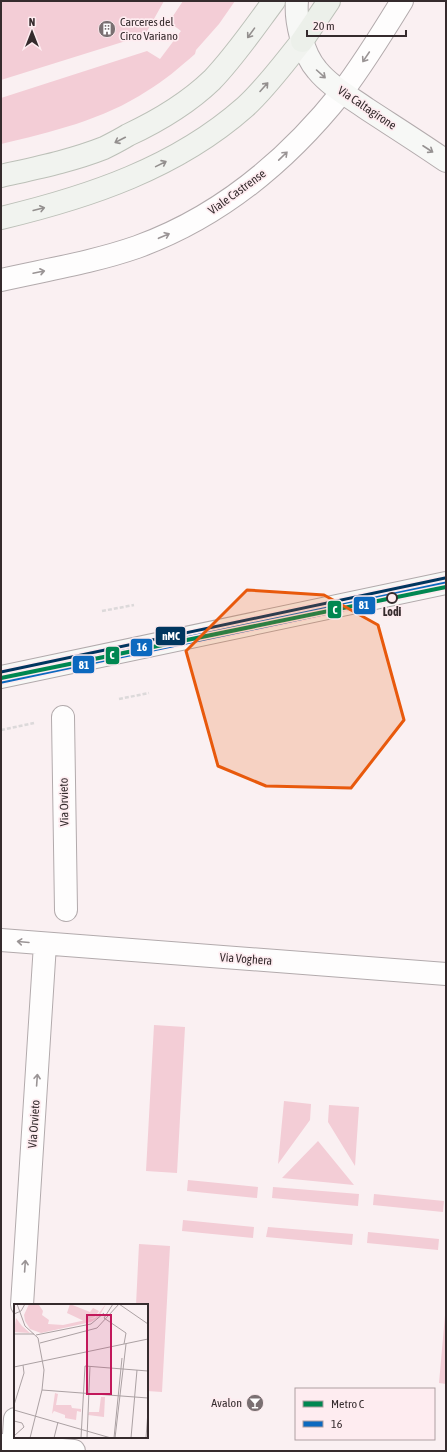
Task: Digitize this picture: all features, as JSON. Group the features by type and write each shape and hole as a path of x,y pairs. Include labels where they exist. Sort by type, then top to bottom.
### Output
{"highway":[{"path":"302,41 329,1"}],"main road":[{"path":"1,176 44,166 104,148 150,125 194,94 218,72 244,42 274,1"},
{"name":"Via Caltagirone","path":"297,1 297,20 302,41 316,70 342,92 446,161"},
{"path":"1,218 42,208 100,190 150,169 187,150 218,130 246,107 302,41"},
{"path":"1,677 446,583"}],"street":[{"name":"Viale Castrense","path":"1,280 90,260 135,248 173,233 232,198 260,178 309,130 342,92 402,1"},
{"name":"Via Orvieto","path":"63,717 66,910"},
{"name":"Via Voghera","path":"1,940 446,974"},
{"name":"Via Orvieto","path":"22,1304 45,944"},
{"path":"14,1424 9,1448 74,1451"}],"path":[{"path":"102,611 134,605"},
{"path":"119,699 149,693"}],"highlighted area":[{"path":"247,590 324,595 378,625 404,720 351,788 266,786 218,766 186,651"}],"shaded area":[{"path":"1,1 164,1 145,35 1,80"},
{"path":"183,1 235,1 219,24 196,50 195,54 178,69 147,91 113,110 76,124 1,144 1,98 147,51 160,59 181,31 169,22"},
{"path":"154,1025 185,1027 177,1173 146,1171"},
{"path":"284,1101 311,1104 310,1120 278,1164"},
{"path":"329,1105 359,1107 355,1166 328,1122"},
{"path":"318,1141 354,1185 282,1178"},
{"path":"188,1180 258,1187 257,1198 187,1191"},
{"path":"273,1187 359,1194 358,1206 272,1198"},
{"path":"374,1194 444,1201 443,1212 373,1205"},
{"path":"183,1220 254,1227 253,1238 182,1231"},
{"path":"268,1227 353,1234 352,1245 266,1237"},
{"path":"368,1232 439,1239 438,1250 367,1243"},
{"path":"139,1244 170,1246 162,1392 148,1391 148,1304 136,1304"},
{"path":"446,1304 446,1384 439,1383"}],"metro line":[{"name":"C","path":"1,678 446,587"}],"transit line":[{"name":"nMC","path":"1,672 445,578"},
{"name":"16","path":"1,677 446,583"},
{"name":"81","path":"2,682 446,588"}],"place":[{"name":"Carceres del Circo Variano","path":"107,29"},
{"name":"Lodi","path":"392,598"},
{"name":"Avalon","path":"255,1403"}]}
